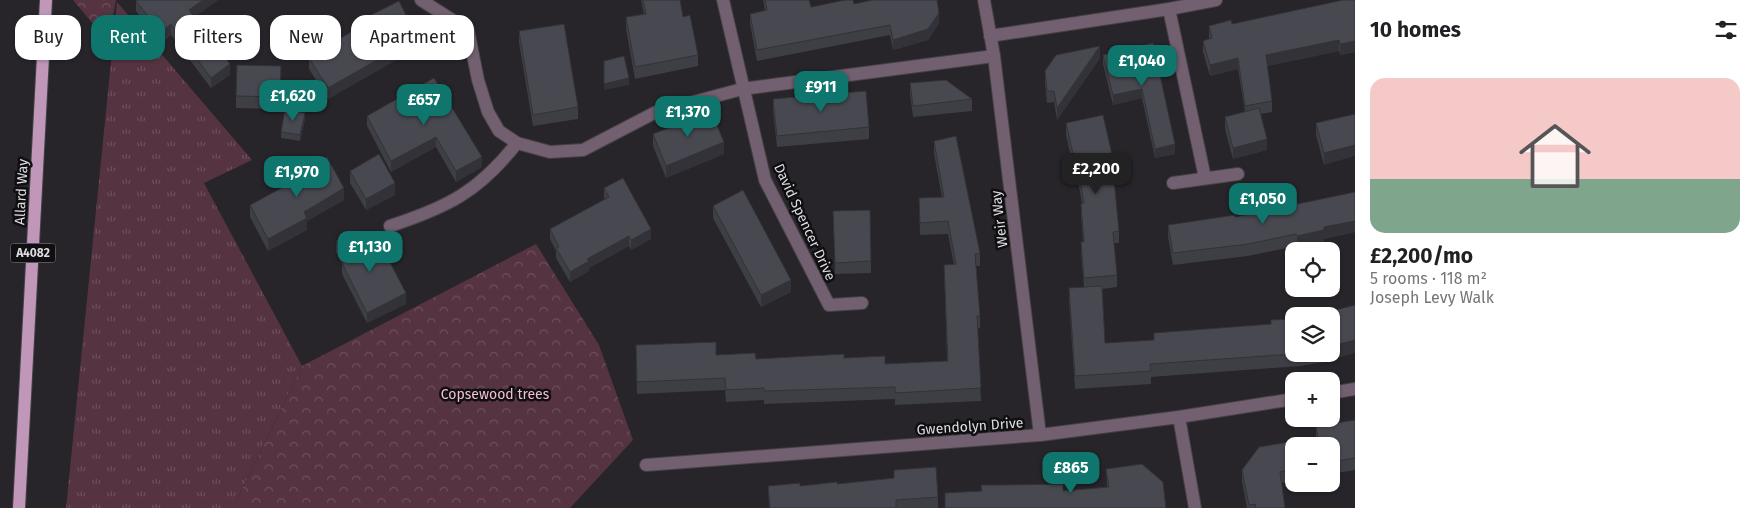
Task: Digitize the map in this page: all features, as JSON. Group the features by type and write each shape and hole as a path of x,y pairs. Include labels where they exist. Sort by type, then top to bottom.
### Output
{"main road":[{"name":"Allard Way","path":"19,507 46,0"}],"street":[{"path":"421,0 468,30 478,80 488,112 499,131 517,143 550,152 583,150 656,112 742,89 994,56"},
{"path":"723,0 742,89"},
{"name":"Weir Way","path":"984,0 994,56 1040,436"},
{"path":"990,36 1216,0"},
{"path":"1169,9 1205,178"},
{"name":"David Spencer Drive","path":"742,89 765,180 828,305 862,303"},
{"path":"390,226 424,215 466,195 500,165 517,143"},
{"path":"1173,183 1238,174"},
{"path":"1340,392 1355,389"},
{"name":"Gwendolyn Drive","path":"646,465 1040,436 1285,400"},
{"path":"1178,417 1195,508"}],"green space":[{"path":"73,0 116,0 113,15 91,15 91,22"},
{"path":"117,2 128,15 116,15"},
{"path":"165,58 252,160 204,183 302,366 233,508 66,508 111,60 165,60"},
{"name":"Copsewood trees","path":"536,244 599,345 633,440 570,508 233,508 302,366"}],"building":[{"path":"203,0 189,10 193,15 175,15 175,29 171,24 165,29 165,15 147,15 136,1"},
{"path":"643,0 680,0 683,17 690,15 698,55 635,67 626,17 646,14"},
{"path":"765,0 809,0 811,7 845,0 853,0 854,4 873,0 937,0 939,13 928,29 893,40 890,25 757,50 750,14 767,10"},
{"path":"1343,0 1355,0 1355,41 1340,44 1339,40 1266,55 1272,101 1245,106 1238,58 1210,65 1203,41 1212,38 1209,26 1231,20 1232,24"},
{"path":"399,1 406,15 371,15"},
{"path":"564,24 578,107 533,115 519,31"},
{"path":"351,32 351,60 377,60 328,88 310,60 341,60 341,38"},
{"path":"1153,43 1175,144 1155,149 1142,89 1113,95 1103,55"},
{"path":"1100,46 1057,108 1054,91 1047,91 1045,71 1056,55"},
{"path":"624,56 629,78 604,84 604,61"},
{"path":"198,60 227,60 230,64 211,78"},
{"path":"237,65 281,66 280,97 236,96"},
{"path":"434,78 482,157 456,171 436,137 391,161 367,116"},
{"path":"946,80 972,99 913,106 910,83"},
{"path":"866,91 869,127 777,136 773,99"},
{"path":"1259,108 1267,139 1233,148 1225,117"},
{"path":"285,109 305,113 300,135 281,132"},
{"path":"711,111 724,142 666,166 653,134"},
{"path":"1355,114 1355,145 1324,153 1316,123"},
{"path":"1103,115 1111,150 1119,231 1113,232 1117,275 1084,278 1081,242 1084,242 1081,204 1084,203 1076,158 1074,158 1066,123"},
{"path":"956,136 980,253 975,254 980,316 977,316 981,388 895,393 895,387 764,391 764,388 726,390 725,378 637,382 636,345 716,342 716,355 755,353 756,359 844,354 844,358 885,356 885,364 948,361 944,265 956,264 948,221 920,223 919,198 944,197 934,141"},
{"path":"379,154 395,183 366,199 350,171"},
{"path":"327,157 344,188 304,212 307,218 268,239 250,205 300,178 298,174"},
{"path":"623,178 651,229 631,240 629,236 587,259 589,261 570,272 556,248 559,247 550,229 609,197 604,188"},
{"path":"743,190 791,280 761,295 713,206"},
{"path":"1355,192 1355,221 1324,227 1324,230 1297,236 1296,234 1248,244 1173,253 1168,225 1235,215 1235,217"},
{"path":"870,210 871,261 835,263 833,211"},
{"path":"356,231 367,252 381,245 406,293 367,313 342,263 346,261 336,241"},
{"path":"1102,286 1105,343 1154,340 1154,333 1271,324 1271,320 1285,319 1285,355 1150,364 1151,371 1075,376 1069,288"},
{"path":"1355,305 1355,340 1340,344 1340,309"},
{"path":"1355,420 1355,458 1340,460 1340,437 1318,437 1316,427 1340,427 1340,422"},
{"path":"1285,443 1285,471 1280,472 1285,508 1256,508 1255,504 1249,505 1242,470 1259,447"},
{"path":"1142,464 1163,482 1166,508 945,508 945,493 982,491 981,485 1063,484 1063,491 1109,487 1106,469"},
{"path":"936,467 938,497 896,500 896,508 770,508 768,486 800,483 800,486 837,482 837,484 894,478 894,470"}]}
